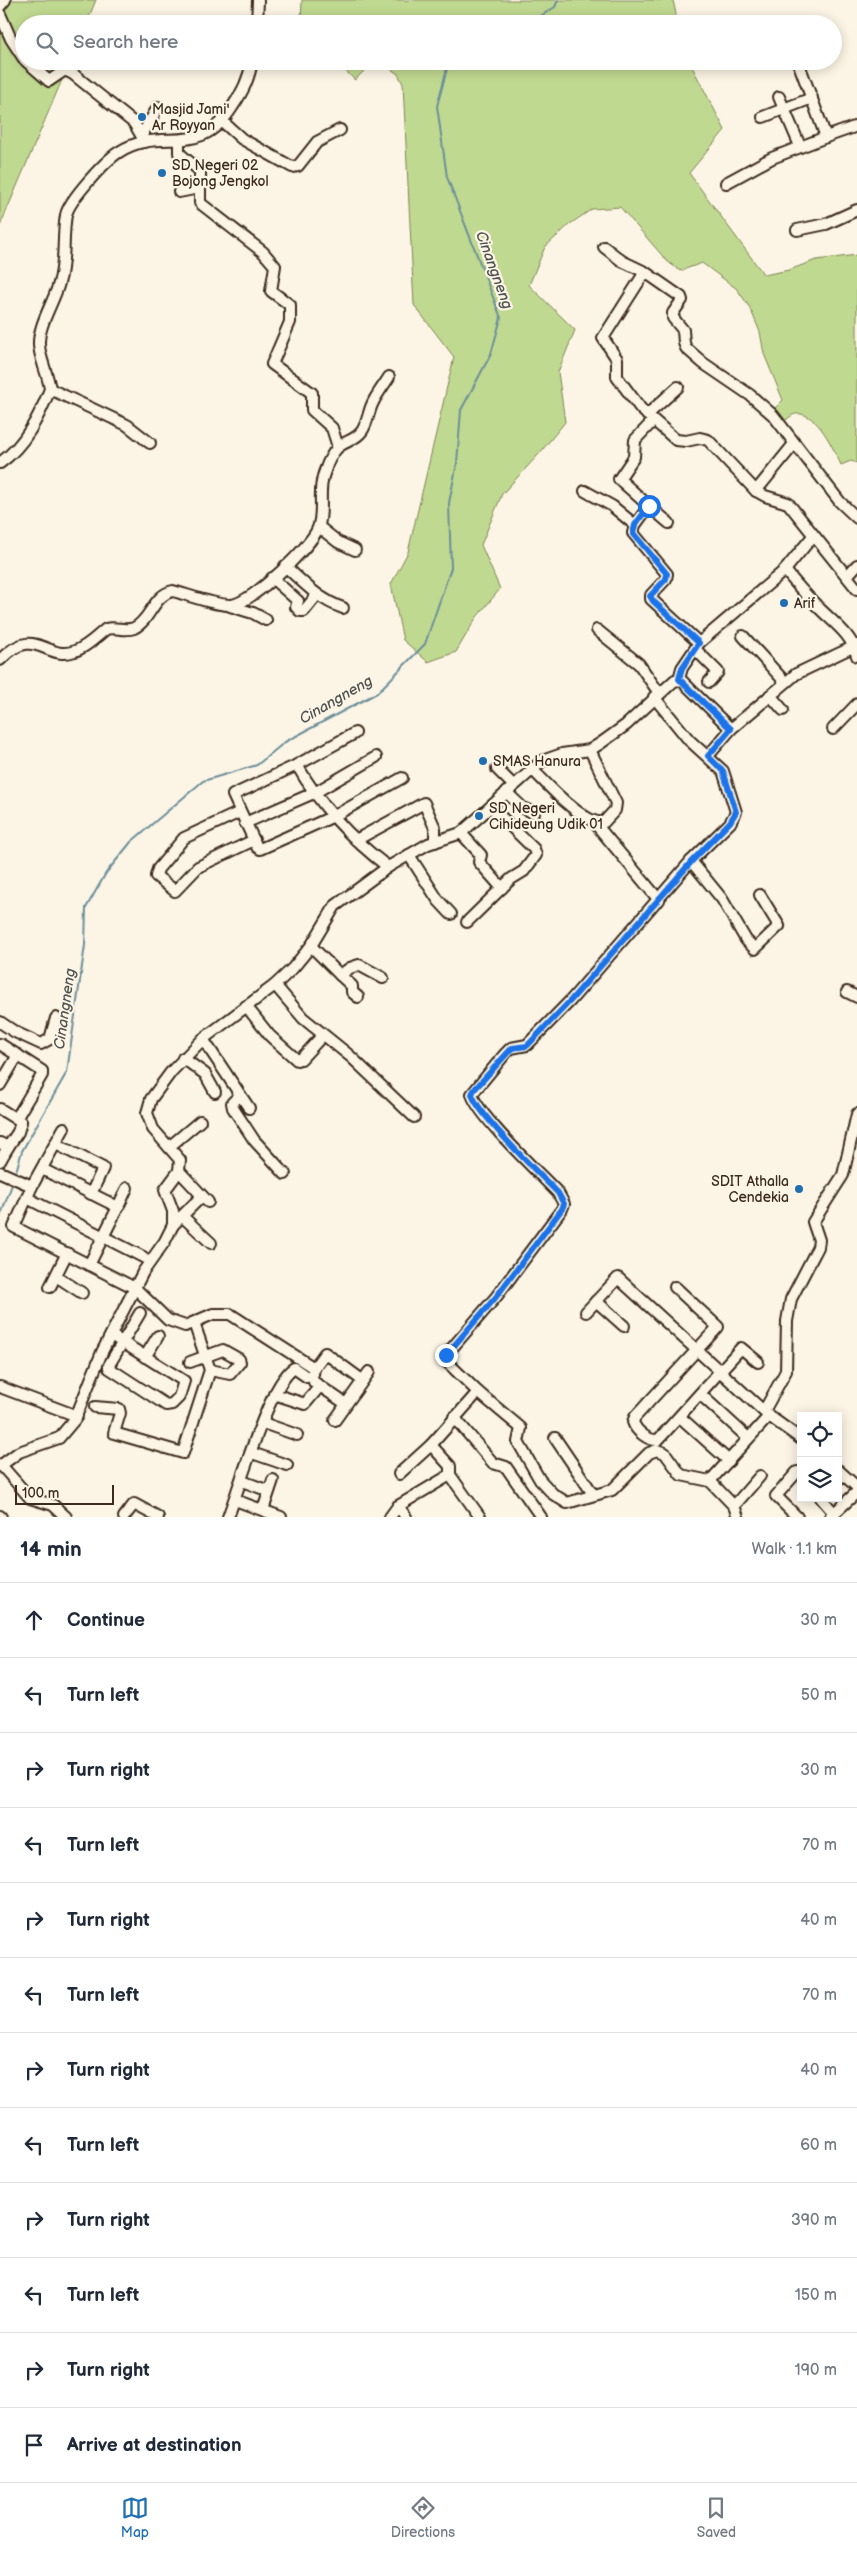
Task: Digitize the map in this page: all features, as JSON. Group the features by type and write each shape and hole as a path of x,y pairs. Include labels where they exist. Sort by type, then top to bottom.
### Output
{"street":[{"path":"0,6 5,0"},
{"path":"258,0 258,15"},
{"path":"0,14 15,45"},
{"path":"36,70 49,81 65,70 73,74 134,124 144,139"},
{"path":"0,463 18,448 28,433 50,389 39,344 60,282 65,258 68,210 114,156 133,145 144,139 179,140 202,136 223,122 247,84 250,70"},
{"path":"801,70 826,137"},
{"path":"779,97 800,146"},
{"path":"764,117 812,98"},
{"path":"144,139 158,107"},
{"path":"223,122 242,139 292,167 298,166 317,142 340,130"},
{"path":"726,183 756,166 800,146 857,126"},
{"path":"179,140 179,153 200,171 200,203 263,252 276,266 271,291 290,305 290,322 272,364 312,394 312,410 332,428 338,447"},
{"path":"179,192 199,188"},
{"path":"797,230 826,224 857,210"},
{"path":"604,247 622,261 645,272 682,296 682,300 673,313 673,318 683,330 686,348 703,363 759,402 779,422 840,502 857,518"},
{"path":"645,272 604,338 617,359 618,377 633,400 650,418 676,440 686,441 700,438 708,440 756,491 765,496 788,502 813,536 857,589"},
{"path":"226,605 245,601 306,547 319,526 322,482 326,467 338,447 361,433 372,405 389,377"},
{"path":"669,523 618,479 634,457 635,440 650,418 678,387"},
{"path":"50,389 127,425 150,443"},
{"path":"756,491 794,444"},
{"path":"585,491 612,506 635,525"},
{"path":"649,506 635,525 633,533 667,574 666,579 651,595 651,598 698,646 718,672 709,682"},
{"path":"319,526 338,542 355,550"},
{"path":"173,1225 173,1211 165,1190 179,1171 180,1158 153,1128 147,1113 157,1089 183,1058 203,1039 275,985 311,946 335,906 409,854 461,833 532,769 550,758 590,750 626,725 657,695 679,679 682,668 698,646 785,570 813,536"},
{"path":"847,576 857,565"},
{"path":"285,566 317,595 328,603 342,608"},
{"path":"708,756 731,729 785,682 808,666 856,649 841,629 785,570"},
{"path":"272,578 298,601 296,606 300,611 304,611 317,595"},
{"path":"0,660 19,645 37,644 60,652 68,652 90,643 106,629 132,629 141,622 161,596 173,590 253,613 266,620"},
{"path":"597,630 639,664 657,695 689,740 723,771 736,812 730,822 692,861 529,1043 512,1048 472,1094 474,1100 491,1122 558,1193 564,1204 496,1297 446,1355 447,1362 478,1392 522,1428 518,1444 535,1472 553,1494 562,1501 571,1504 593,1494 612,1490 653,1450 665,1454 681,1475 710,1482 734,1506 738,1517"},
{"path":"743,636 785,682"},
{"path":"679,679 731,729"},
{"path":"770,695 784,710"},
{"path":"833,729 857,704"},
{"path":"355,733 297,765 233,795 257,847 264,848 334,816 402,778"},
{"path":"590,750 616,803 615,810 604,822 594,822"},
{"path":"245,823 316,792 376,757"},
{"path":"297,765 334,816 356,840 388,867"},
{"path":"497,769 523,808 534,813"},
{"path":"532,769 574,809 594,822 659,900"},
{"path":"356,840 424,803 435,828 436,842"},
{"path":"467,922 502,888 524,872 536,858 536,852 491,806"},
{"path":"240,812 184,838 158,870 156,876 175,892 198,867 254,840"},
{"path":"461,833 481,855 479,862 502,888"},
{"path":"409,854 438,900 451,914"},
{"path":"692,861 722,899 746,940 755,949 779,926 760,895"},
{"path":"311,946 352,986 352,992 358,997"},
{"path":"340,975 350,968 359,965 383,978"},
{"path":"275,985 296,1012 350,1056 414,1117"},
{"path":"847,992 857,996"},
{"path":"246,1006 270,1036 299,1059 323,1035"},
{"path":"0,1022 15,1032 40,1044 50,1039 56,1018"},
{"path":"203,1039 249,1108"},
{"path":"0,1044 42,1071 42,1075 16,1119"},
{"path":"0,1084 18,1055"},
{"path":"183,1058 205,1074 214,1092"},
{"path":"240,1095 232,1103 232,1108 254,1140 285,1174"},
{"path":"0,1109 20,1122 18,1132 4,1145 0,1161"},
{"path":"710,1482 748,1438 766,1413 784,1379 786,1371 788,1310 791,1299 818,1247 819,1240 812,1222 843,1175 857,1114"},
{"path":"169,1147 200,1121"},
{"path":"64,1128 42,1169 28,1184 27,1198 14,1226 135,1288 168,1320 185,1326 213,1314 230,1314 310,1372 320,1386 346,1404"},
{"path":"56,1144 103,1168 91,1194"},
{"path":"42,1169 118,1207"},
{"path":"66,1517 53,1505 30,1498 0,1465 19,1452 59,1438 77,1416 91,1377 146,1267 165,1241 173,1225 205,1199 179,1171"},
{"path":"2,1172 28,1184"},
{"path":"89,1264 127,1188"},
{"path":"27,1198 144,1257"},
{"path":"182,1216 211,1243"},
{"path":"50,1287 67,1254"},
{"path":"56,1276 82,1292"},
{"path":"586,1312 618,1278 766,1413 797,1436"},
{"path":"675,1287 718,1327 633,1422 634,1426 652,1440 663,1436 741,1348 758,1362"},
{"path":"596,1301 624,1326"},
{"path":"111,1335 123,1343 145,1357 184,1381 179,1397 172,1404 166,1405 109,1368 123,1343 140,1313"},
{"path":"95,1407 118,1409 120,1413 113,1436 183,1453 210,1370 194,1323"},
{"path":"145,1357 158,1336"},
{"path":"190,1362 206,1355 227,1351 240,1362 230,1374 210,1370"},
{"path":"310,1372 325,1353 365,1376 335,1420"},
{"path":"228,1517 274,1394 289,1372 294,1368 310,1372"},
{"path":"274,1394 305,1404 320,1386"},
{"path":"0,1388 77,1416"},
{"path":"398,1474 431,1445 478,1392"},
{"path":"700,1394 748,1438"},
{"path":"680,1417 729,1461"},
{"path":"454,1418 493,1462 506,1466 541,1517"},
{"path":"263,1424 297,1435"},
{"path":"555,1438 593,1494"},
{"path":"431,1445 450,1466 450,1475 480,1517"},
{"path":"252,1453 287,1465"},
{"path":"797,1474 776,1496 797,1517"},
{"path":"842,1474 857,1487"},
{"path":"390,1517 398,1506 450,1475"},
{"path":"734,1506 760,1476"},
{"path":"262,1510 273,1480"},
{"path":"242,1481 269,1491"},
{"path":"824,1502 832,1515 857,1492"},
{"path":"235,1500 281,1517"},
{"path":"124,1517 134,1504 158,1517"},
{"path":"398,1506 406,1517"}],"green space":[{"path":"0,0 96,0 90,15 15,15 15,70 66,70 0,226"},
{"path":"302,0 673,0 676,15 301,15"},
{"path":"344,70 365,70 355,80"},
{"path":"392,70 694,70 725,130 689,173 764,275 789,270 816,260 857,255 857,463 851,461 841,465 824,432 810,418 803,414 795,414 785,421 774,409 783,400 764,354 760,332 750,308 737,289 702,263 680,271 667,261 620,207 592,209 570,224 545,247 529,285 575,330 558,372 565,422 539,454 502,494 481,545 500,589 476,618 456,652 428,662 403,640 391,584 408,552 454,357 414,305 403,84 398,74"}],"waterway":[{"name":"Cinangneng","path":"542,15 555,7 558,0"},
{"name":"Cinangneng","path":"15,1175 22,1151 67,1072 85,945 86,908 106,873 131,842 203,781 257,765 285,742 377,693 425,644 451,568 449,503 457,463 461,410 491,354 501,318 447,177 437,106 447,70"},
{"name":"Cinangneng","path":"0,1217 13,1182"}],"place":[{"name":"Masjid Jami' Ar Royyan","path":"142,117"},
{"name":"SD Negeri 02 Bojong Jengkol","path":"162,173"},
{"name":"Arif","path":"784,603"},
{"name":"SMAS Hanura","path":"483,761"},
{"name":"SD Negeri Cihideung Udik 01","path":"479,816"},
{"name":"SDIT Athalla Cendekia","path":"799,1189"}],"route":[{"path":"446,1355 496,1297 564,1204 558,1193 491,1122 474,1100 472,1094 474,1090 505,1054 512,1048 527,1046 543,1026 571,1000 692,861 733,819 736,812 723,771 708,756 731,729 679,679 680,670 699,646 699,643 653,601 650,596 666,579 667,571 633,533 635,525 649,506"}]}
